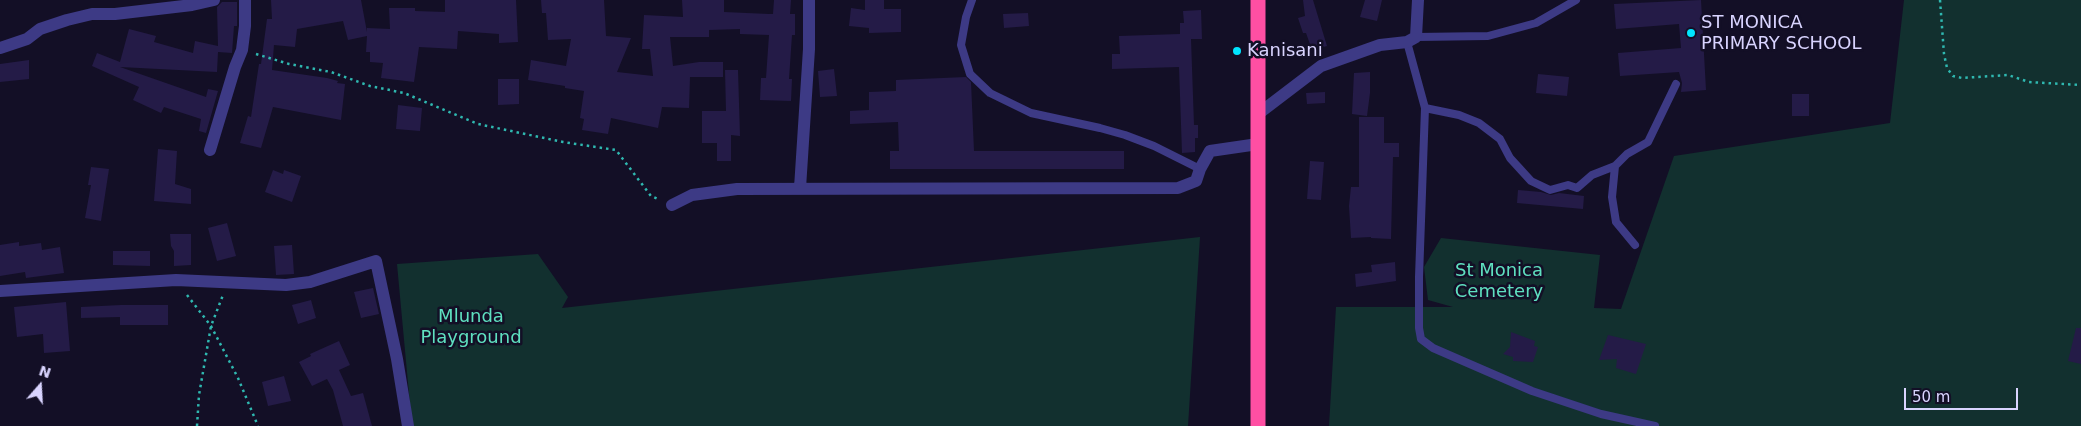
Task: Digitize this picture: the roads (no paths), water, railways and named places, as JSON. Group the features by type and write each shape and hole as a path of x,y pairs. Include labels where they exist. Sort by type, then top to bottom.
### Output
{"highway":[{"path":"1258,0 1258,426"}],"street":[{"path":"0,48 27,39 40,29 92,14 115,14 192,5 214,0"},
{"path":"210,150 234,67 242,50 245,26 245,0"},
{"path":"800,188 809,50 809,0"},
{"path":"1258,114 1321,66 1380,44 1411,39 1418,0"},
{"path":"672,204 692,195 737,188 1178,188 1196,181 1200,168 1210,151 1258,144"},
{"path":"0,291 176,280 286,285 310,282 376,261 397,359 408,426"}],"lane":[{"path":"972,0 960,45 970,74 990,93 1031,113 1125,135 1154,146 1200,168"},
{"path":"1576,0 1536,23 1488,36 1411,39 1424,108 1419,328 1422,339 1433,348 1532,392 1601,414 1656,426"},
{"path":"1424,108 1459,115 1480,122 1500,139 1510,158 1531,181 1550,190 1568,185 1578,188 1592,176 1615,166 1627,154 1648,142 1676,84"},
{"path":"1615,166 1612,197 1616,222 1635,245"}],"place":[{"name":"ST MONICA PRIMARY SCHOOL","path":"1691,33"},
{"name":"Kanisani","path":"1237,51"}],"park label":[{"name":"St Monica Cemetery","path":"1499,281"},
{"name":"Mlunda Playground","path":"471,327"}]}
